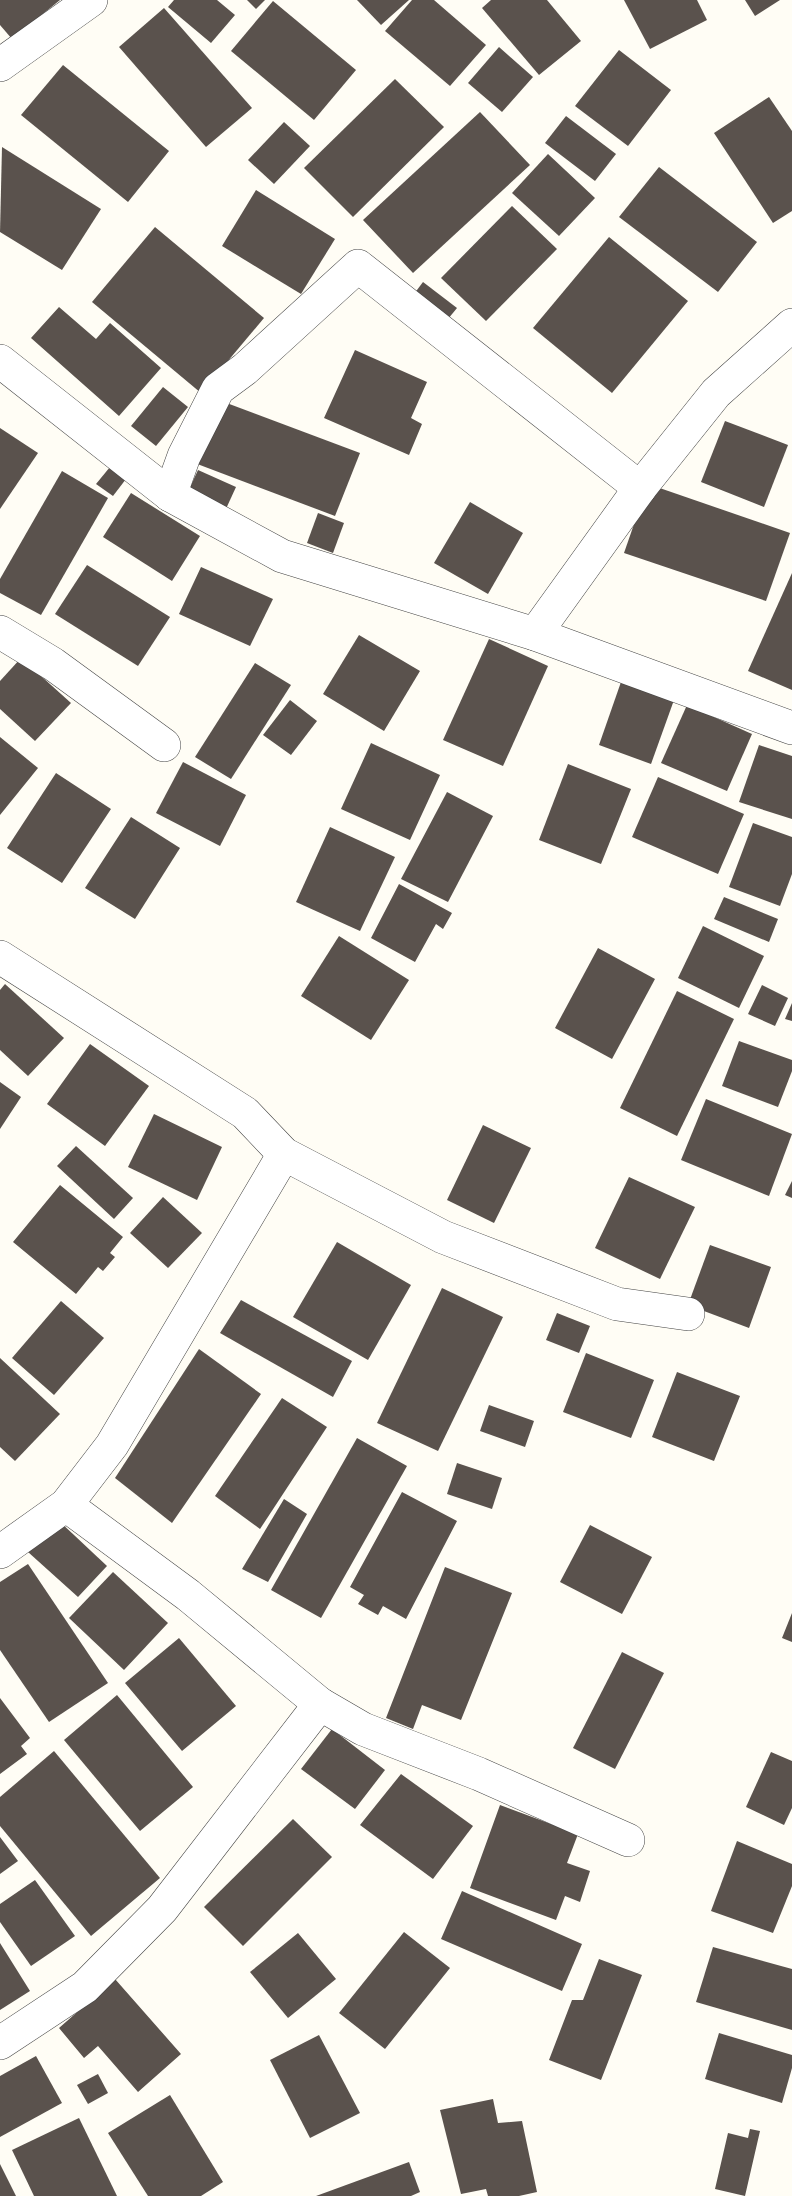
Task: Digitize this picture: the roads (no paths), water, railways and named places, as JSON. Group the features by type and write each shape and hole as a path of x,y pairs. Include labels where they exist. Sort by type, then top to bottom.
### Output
{"street":[{"path":"0,65 91,0"},
{"path":"170,495 184,456 218,389 252,362 358,266 640,488"},
{"path":"536,634 640,488 716,393 792,325"},
{"path":"0,361 170,495 282,556 536,634 792,728"},
{"path":"0,632 53,664 164,745"},
{"path":"0,957 244,1113 284,1154 443,1237 526,1271 617,1304 688,1314"},
{"path":"0,1552 66,1505 112,1445 284,1154"},
{"path":"66,1505 188,1595 320,1704 363,1729 479,1774 628,1840"},
{"path":"0,2043 85,1987 162,1909 320,1704"}]}
